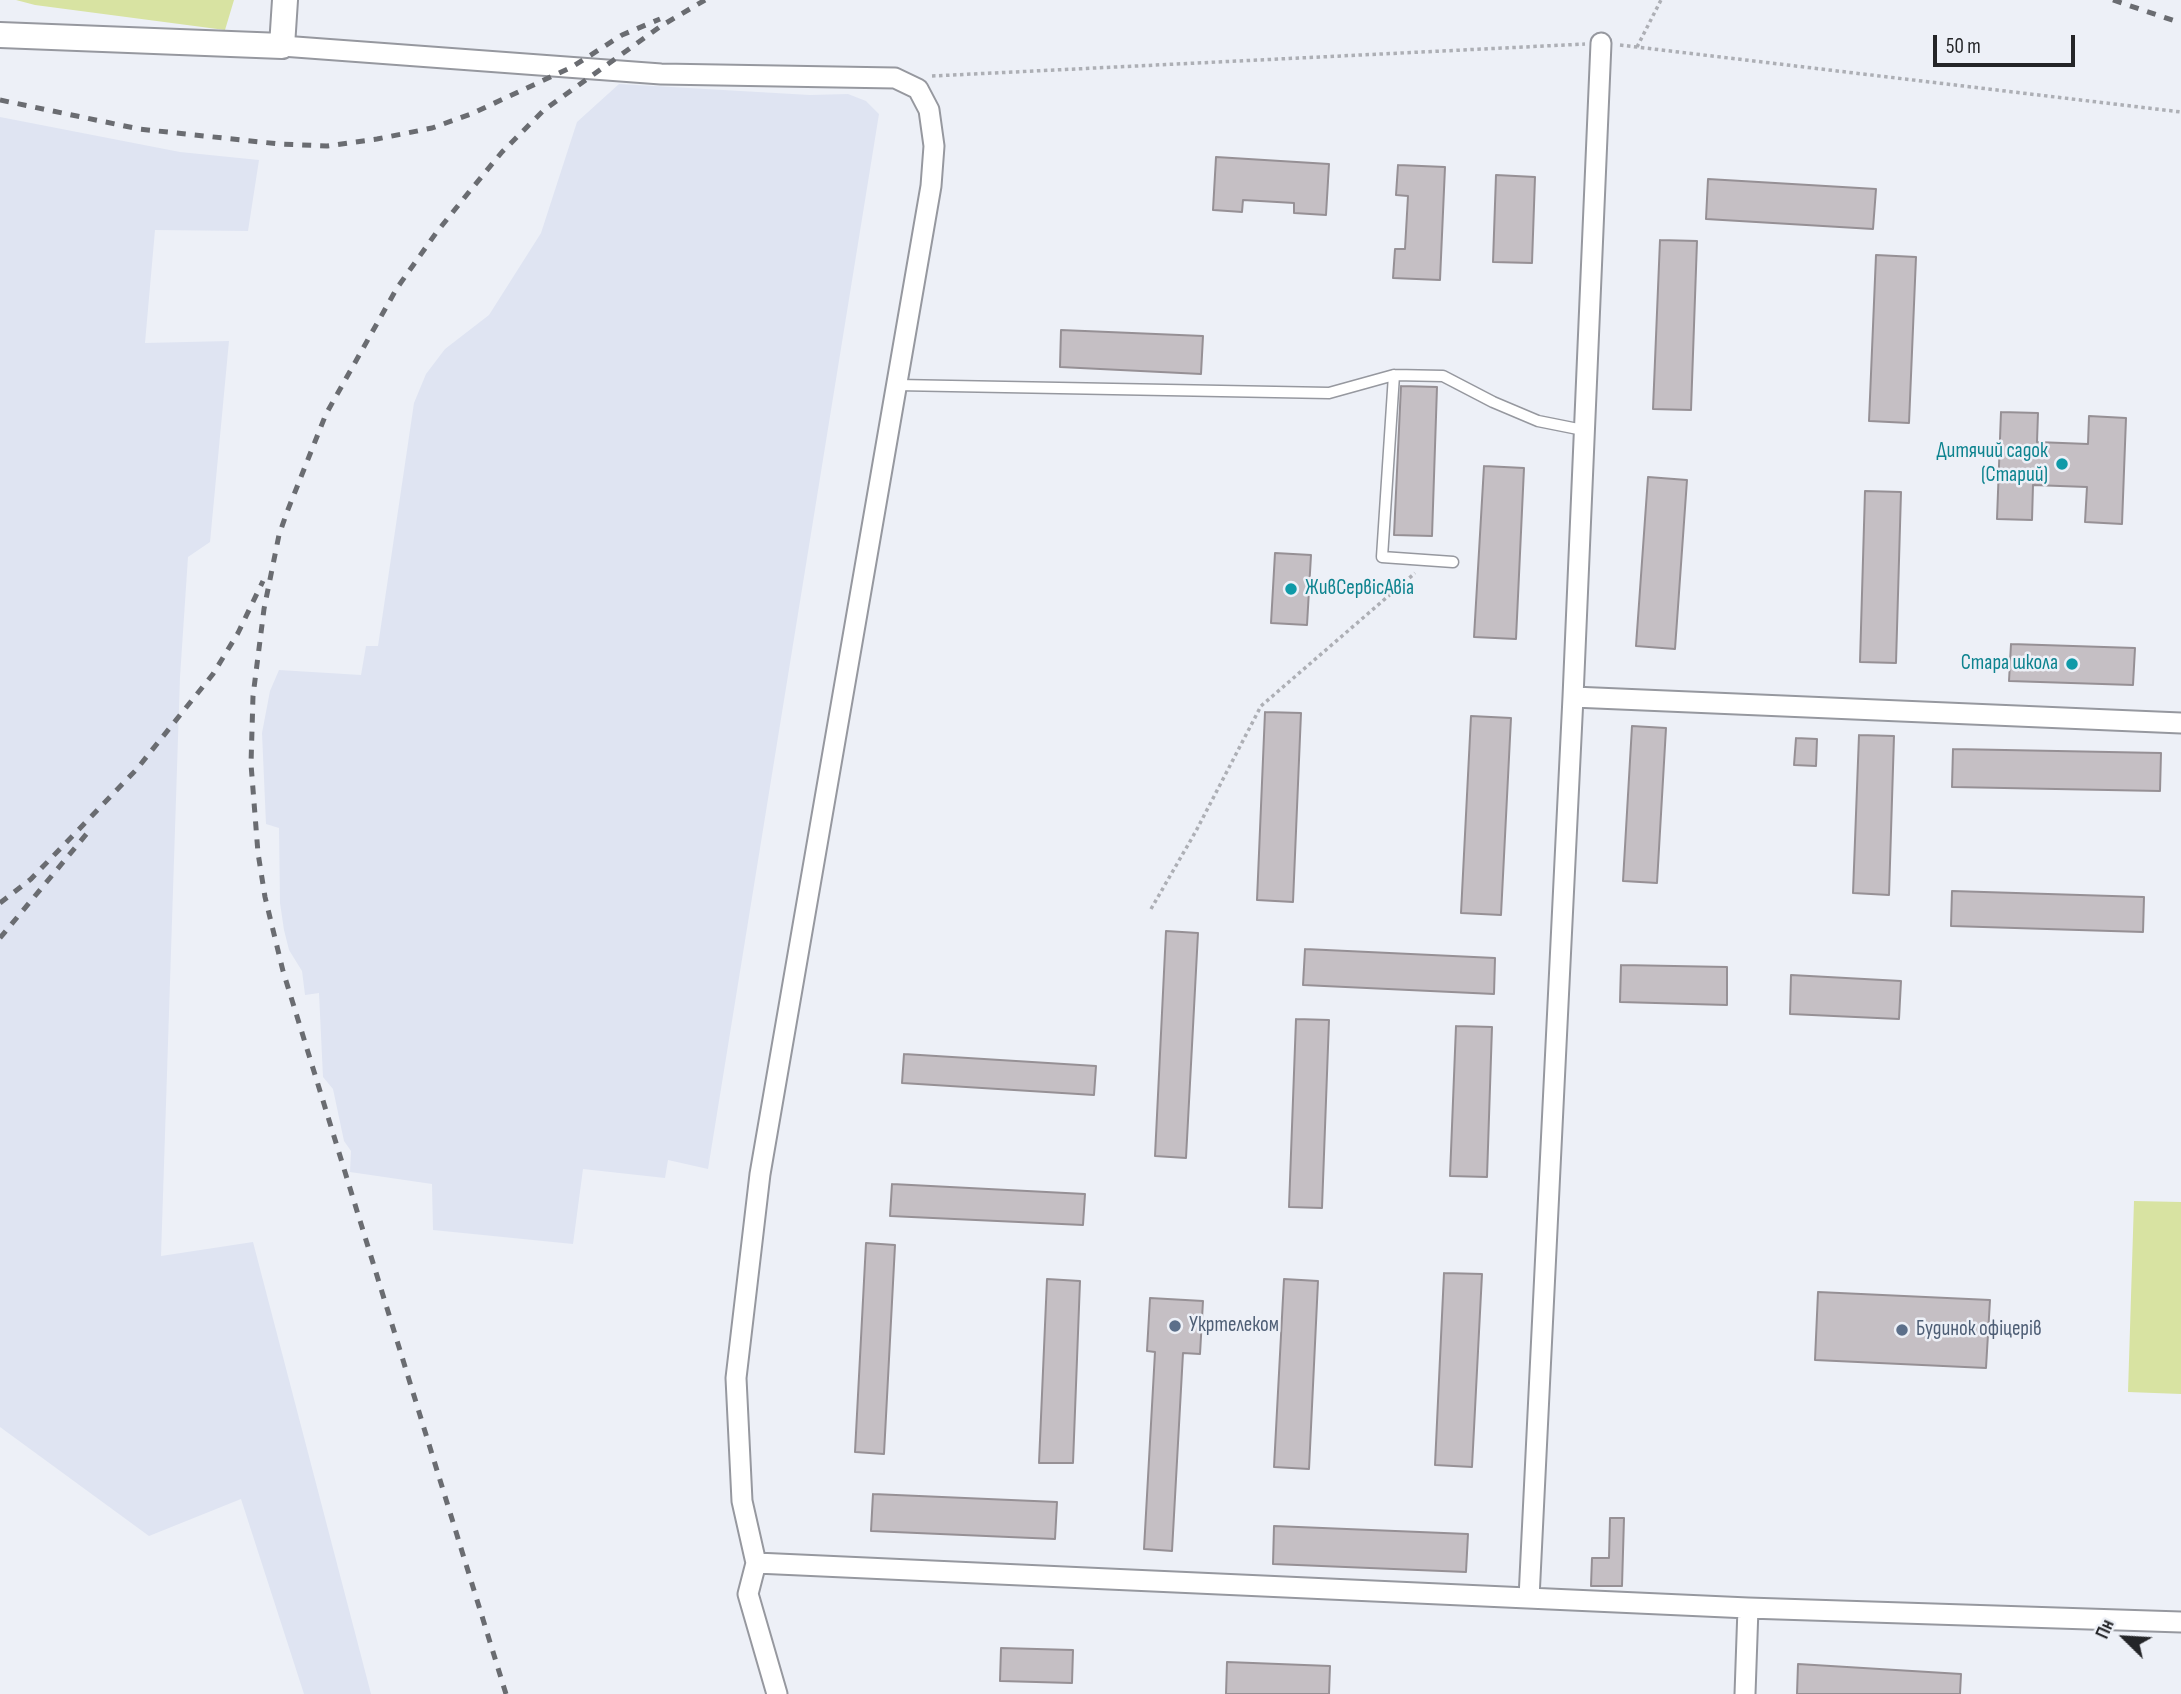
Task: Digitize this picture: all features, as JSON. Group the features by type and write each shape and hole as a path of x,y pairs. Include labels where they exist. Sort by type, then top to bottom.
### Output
{"street":[{"path":"282,46 285,0"},
{"path":"0,35 282,46 661,74 895,78 918,89 929,110 934,146 932,186 760,1174 737,1378 742,1501 756,1563 748,1594 777,1694"},
{"path":"1528,1598 1573,697 1601,43"},
{"path":"1573,697 2181,723"},
{"path":"756,1563 1748,1608 2181,1622"},
{"path":"1745,1694 1748,1608"}],"lane":[{"path":"897,385 1329,393 1394,375 1443,376 1538,421 1583,430"},
{"path":"1394,375 1382,557 1453,562"}],"path":[{"path":"1637,47 1661,0"},
{"path":"895,78 1601,43 2181,112"},
{"path":"1151,909 1196,831 1261,706 1430,560"}],"shaded area":[{"path":"619,84 810,95 848,94 866,101 879,114 708,1169 668,1160 665,1178 583,1169 573,1244 433,1230 432,1184 350,1172 351,1151 344,1141 333,1089 323,1077 319,993 305,995 302,971 289,950 284,930 280,903 279,828 266,824 262,733 270,691 279,670 361,675 366,646 378,646 414,403 426,374 445,349 489,315 541,233 577,122"},
{"path":"0,117 180,152 259,160 248,231 155,230 145,343 229,341 210,542 188,557 180,677 161,1256 253,1242 371,1694 304,1694 241,1499 149,1536 0,1427"}],"green space":[{"path":"16,0 234,0 225,30 35,5"},
{"path":"2134,1201 2181,1202 2181,1394 2128,1392"}],"building":[{"path":"1216,157 1329,164 1326,215 1294,213 1294,203 1243,200 1242,212 1213,210"},
{"path":"1398,165 1445,167 1440,280 1393,278 1395,249 1405,249 1408,196 1396,195"},
{"path":"1496,175 1535,177 1532,263 1493,262"},
{"path":"1708,179 1876,189 1873,229 1706,219"},
{"path":"1660,240 1697,241 1691,410 1653,409"},
{"path":"1876,255 1916,257 1909,423 1869,421"},
{"path":"1061,330 1203,336 1201,374 1060,367"},
{"path":"1401,386 1437,387 1432,536 1394,535"},
{"name":"Дитячий садок (Старий)","path":"2001,412 2038,413 2037,442 2088,444 2089,416 2126,418 2122,524 2085,522 2087,487 2033,485 2032,520 1997,519"},
{"path":"1484,466 1524,468 1516,639 1474,637"},
{"path":"1648,477 1687,480 1675,649 1636,646"},
{"path":"1865,491 1901,492 1896,663 1860,662"},
{"name":"ЖивСервісАвіа","path":"1275,553 1311,555 1307,625 1271,623"},
{"name":"Стара школа","path":"2011,644 2135,648 2133,685 2009,681"},
{"path":"1265,712 1301,713 1293,902 1257,900"},
{"path":"1471,716 1511,718 1501,915 1461,913"},
{"path":"1632,726 1666,728 1657,883 1623,881"},
{"path":"1859,735 1894,736 1889,895 1853,893"},
{"path":"1796,738 1817,739 1816,766 1794,765"},
{"path":"1953,749 2161,753 2160,791 1952,787"},
{"path":"1952,891 2144,897 2143,932 1951,926"},
{"path":"1166,931 1198,933 1186,1158 1155,1156"},
{"path":"1305,949 1495,958 1494,994 1303,985"},
{"path":"1621,965 1727,967 1727,1005 1620,1002"},
{"path":"1791,975 1901,981 1899,1019 1790,1014"},
{"path":"1296,1019 1329,1020 1322,1208 1289,1207"},
{"path":"1456,1026 1492,1027 1487,1177 1450,1176"},
{"path":"904,1054 1096,1066 1094,1095 902,1083"},
{"path":"892,1184 1085,1194 1083,1225 890,1216"},
{"path":"866,1243 895,1245 884,1454 855,1452"},
{"path":"1444,1273 1482,1274 1472,1467 1435,1465"},
{"path":"1047,1279 1080,1281 1073,1463 1039,1463"},
{"path":"1284,1279 1318,1281 1309,1469 1274,1467"},
{"name":"Будинок офіцерів","path":"1818,1292 1990,1300 1986,1368 1815,1360"},
{"path":"1150,1298 1203,1301 1200,1354 1183,1353 1172,1551 1144,1549 1155,1352 1147,1351"},
{"path":"873,1494 1057,1502 1055,1539 871,1531"},
{"path":"1610,1518 1624,1518 1622,1586 1591,1586 1592,1558 1609,1558"},
{"path":"1274,1526 1468,1534 1466,1572 1273,1564"},
{"path":"1001,1648 1073,1650 1072,1683 1000,1681"},
{"path":"1227,1662 1330,1666 1329,1694 1226,1694"},
{"path":"1798,1664 1961,1674 1960,1694 1797,1694"}],"railway":[{"path":"506,1694 283,971 265,897 258,853 251,764 253,696 264,609 279,535 287,512 326,414 397,288 436,233 502,152 544,110 661,26 705,0"},
{"path":"2113,0 2181,23"},
{"path":"0,100 139,129 279,144 327,146 432,128 471,114 572,67 622,35 660,19"},
{"path":"0,903 31,879 136,770 213,674 238,633 263,581"},
{"path":"0,938 89,831"}],"place":[{"name":"Дитячий садок (Старий)","path":"2062,464"},
{"name":"ЖивСервісАвіа","path":"1291,589"},
{"name":"Стара школа","path":"2072,664"},
{"name":"Укртелеком","path":"1175,1326"},
{"name":"Будинок офіцерів","path":"1902,1330"}]}
